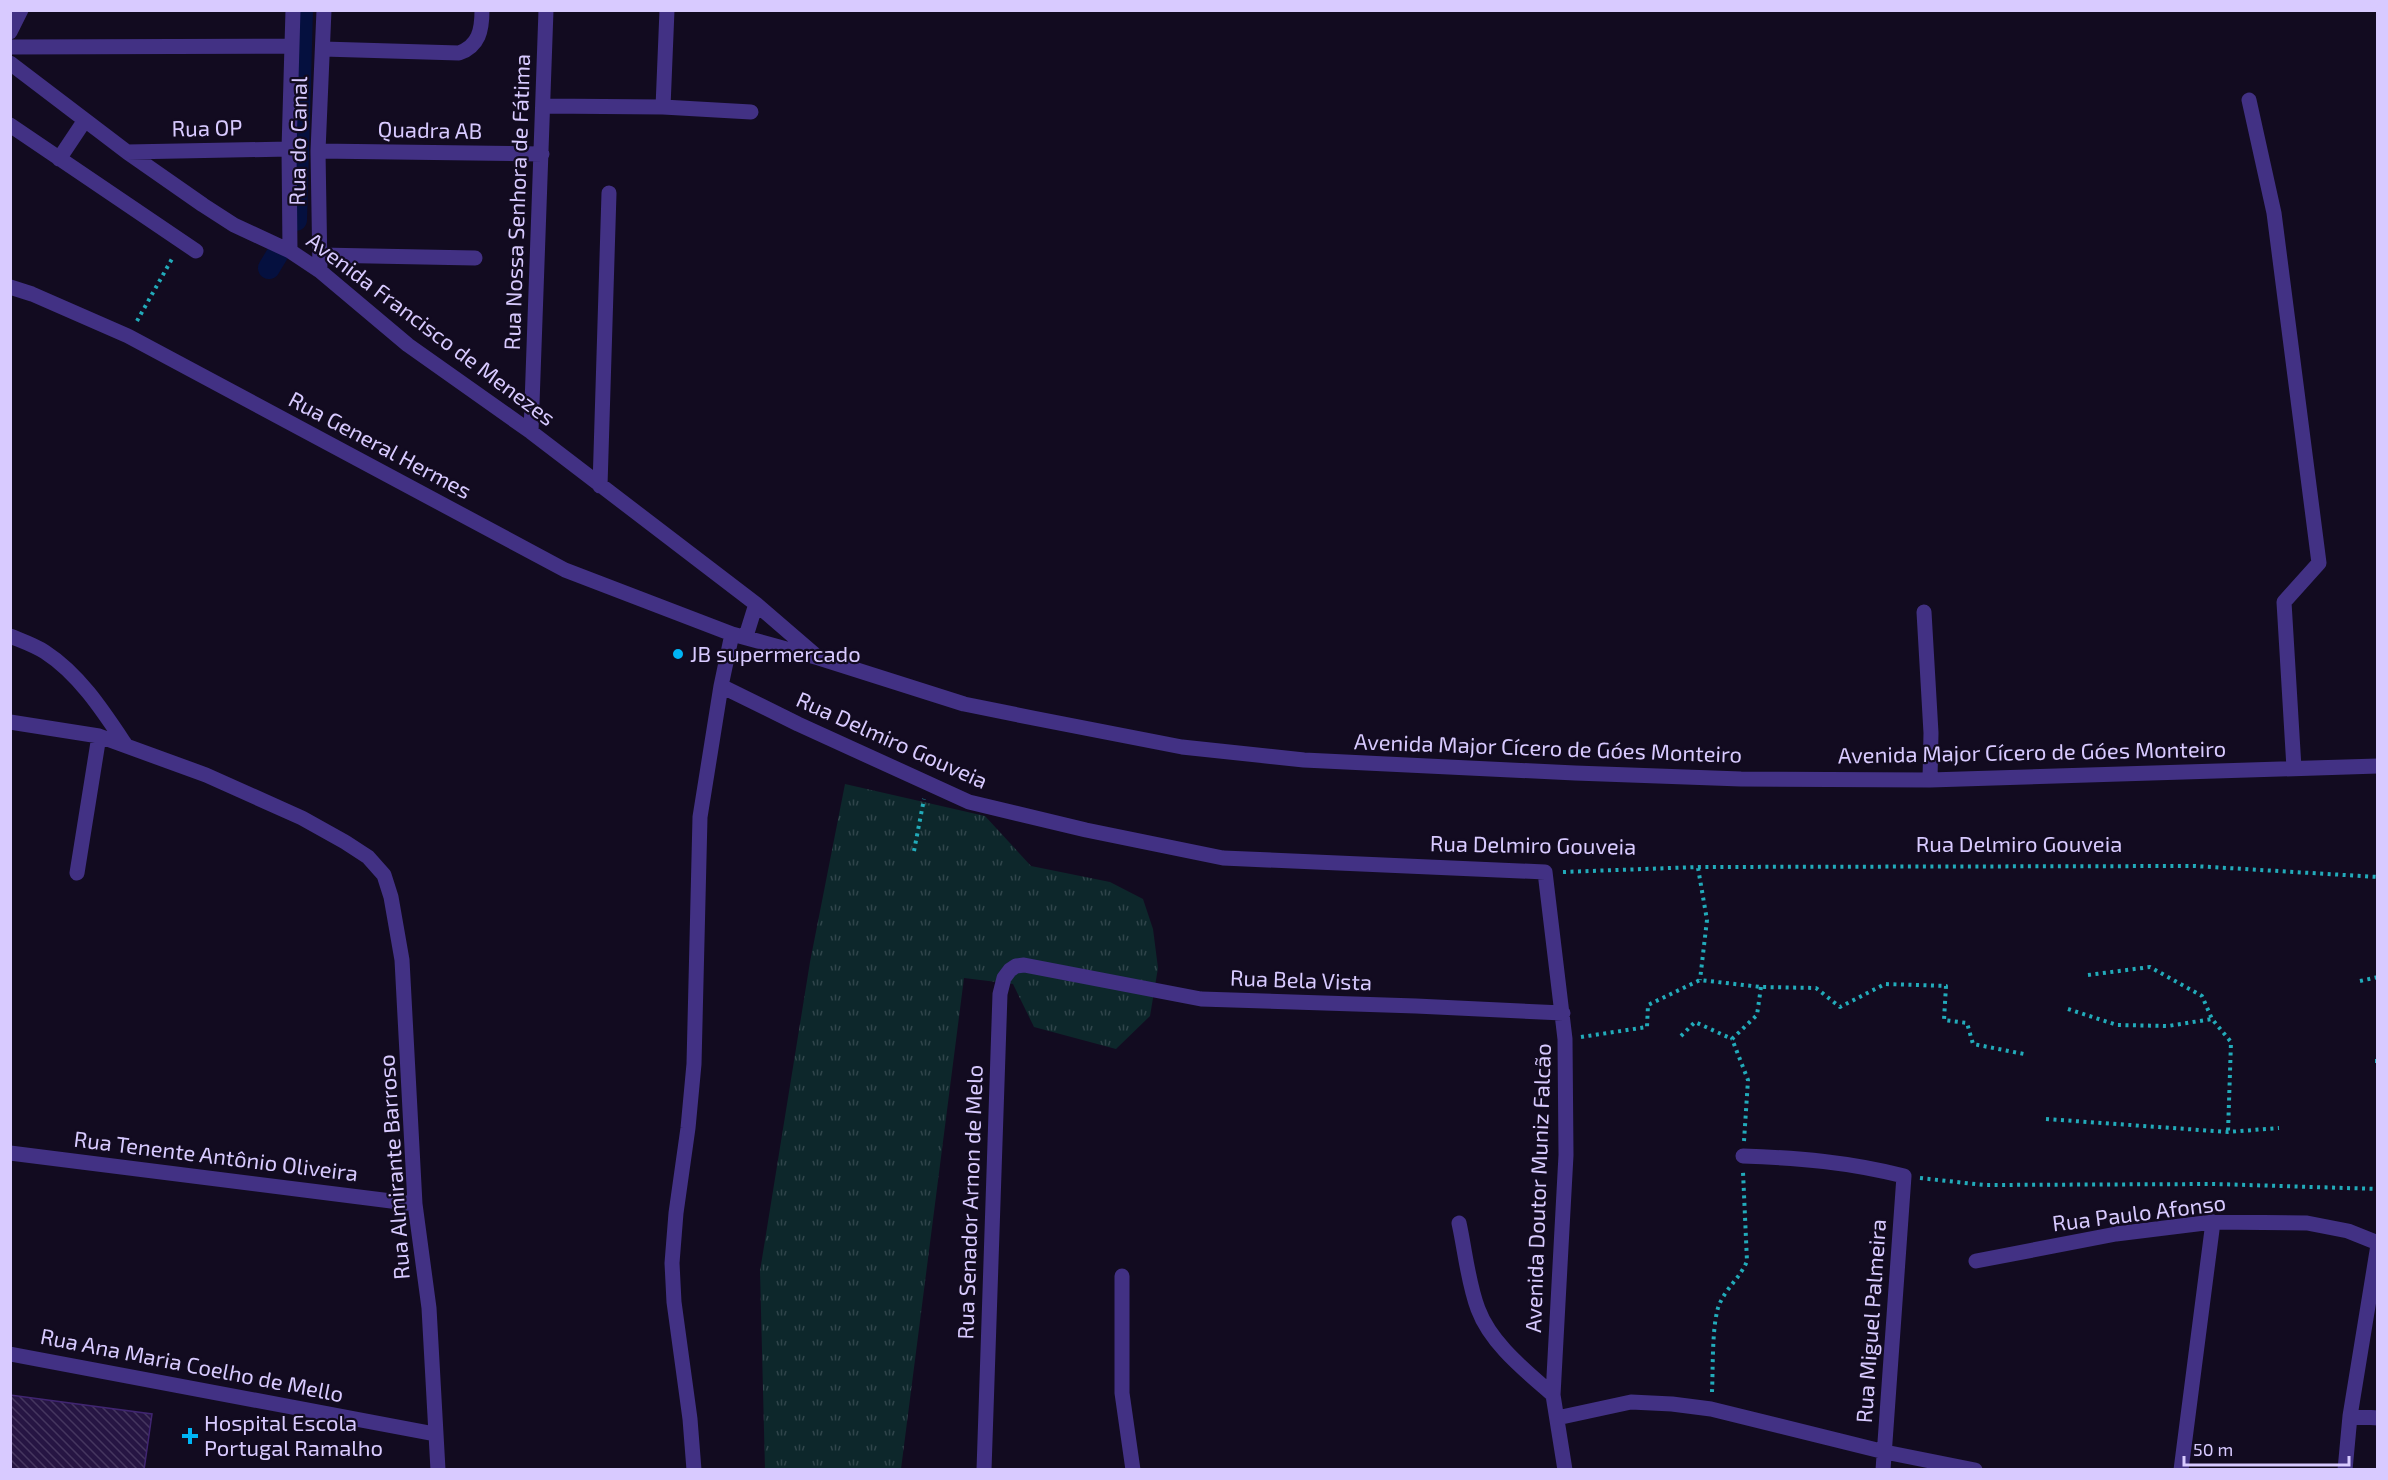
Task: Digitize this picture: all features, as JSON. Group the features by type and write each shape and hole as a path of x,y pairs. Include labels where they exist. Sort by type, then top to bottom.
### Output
{"street":[{"path":"10,32 21,10"},
{"name":"Rua do Canal","path":"290,251 289,149 292,10"},
{"name":"Rua do Canal","path":"320,272 318,152 324,10"},
{"path":"323,49 459,53 468,50 475,43 480,33 482,10"},
{"name":"Rua Nossa Senhora de Fátima","path":"531,432 546,10"},
{"path":"663,107 667,10"},
{"path":"10,46 292,46"},
{"name":"Avenida Francisco de Menezes","path":"10,63 127,152 234,225 290,251 320,272 408,345 531,432 756,604 819,658"},
{"path":"2249,100 2274,213 2319,563 2284,602 2294,768"},
{"path":"544,105 663,107 751,112"},
{"path":"59,159 85,120"},
{"path":"10,125 196,251"},
{"name":"Rua OP","path":"127,152 289,149"},
{"name":"Quadra AB","path":"318,152 542,154"},
{"path":"600,486 609,193"},
{"path":"320,255 475,258"},
{"name":"Rua General Hermes","path":"10,287 32,294 128,336 565,570 739,635"},
{"path":"694,1470 690,1419 674,1302 672,1263 694,1064 700,817 721,686 739,635 756,604"},
{"path":"1924,612 1931,733 1930,780"},
{"name":"Avenida Major Cícero de Góes Monteiro","path":"739,635 964,704 1182,747 1304,760 1454,769 1741,779 1930,780 2378,766"},
{"path":"10,636 44,651 57,662 97,703 125,744"},
{"name":"Rua Delmiro Gouveia","path":"721,686 969,802 1086,830 1223,858 1545,872"},
{"name":"Rua Almirante Barroso","path":"10,722 99,736 206,775 302,818 345,842 368,857 384,875 391,897 402,960 415,1204 429,1308 438,1470"},
{"path":"77,873 99,736"},
{"name":"Avenida Doutor Muniz Falcão","path":"1545,872 1565,1040 1566,1155 1553,1395 1565,1470"},
{"name":"Rua Senador Arnon de Melo","path":"984,1470 1000,994 1004,978 1016,966 1040,967"},
{"name":"Rua Bela Vista","path":"1040,967 1201,999 1563,1013"},
{"name":"Rua Tenente Antônio Oliveira","path":"10,1153 415,1204"},
{"path":"1743,1156 1827,1160 1904,1176"},
{"name":"Rua Miguel Palmeira","path":"1883,1470 1904,1176"},
{"path":"2181,1470 2213,1222"},
{"name":"Rua Paulo Afonso","path":"1976,1261 2116,1234 2213,1222 2307,1223 2348,1231 2378,1244"},
{"path":"1460,1223 1478,1307 1484,1322 1521,1366 1553,1395"},
{"path":"2345,1470 2350,1416 2378,1244"},
{"path":"1122,1276 1122,1393 1133,1470"},
{"name":"Rua Ana Maria Coelho de Mello","path":"10,1354 435,1434"},
{"path":"1557,1418 1631,1402 1711,1409 1885,1452 1975,1470"},
{"path":"2350,1416 2378,1418"}],"path":[{"path":"128,336 182,240"},
{"path":"914,851 927,782"},
{"name":"Rua Delmiro Gouveia","path":"1545,872 1698,867 2193,866 2378,877"},
{"path":"1698,867 1707,920 1700,980"},
{"path":"2088,975 2150,968 2202,996 2212,1018 2231,1042 2228,1132"},
{"path":"2360,981 2378,977"},
{"path":"1565,1040 1647,1027 1648,1005 1700,980 1761,987 1816,988 1840,1007 1885,984 1946,986 1944,1020 1967,1023 1973,1044 2024,1054"},
{"path":"1732,1040 1757,1015 1761,987"},
{"path":"2068,1009 2117,1025 2168,1026 2212,1018"},
{"path":"1681,1036 1695,1022 1732,1040 1748,1080 1743,1156 1747,1261 1743,1273 1731,1285 1717,1311 1711,1409"},
{"path":"2046,1119 2228,1132 2279,1128"},
{"path":"1904,1176 1984,1185 2215,1184 2378,1188"}],"green space":[{"path":"845,784 985,816 1031,866 1110,882 1143,899 1153,929 1158,968 1150,1016 1116,1049 1034,1027 1013,984 964,978 901,1469 765,1470 760,1271 810,962"}],"building":[{"path":"10,1395 152,1414 144,1470 10,1470"}],"waterway":[{"path":"296,220 302,10"},
{"path":"269,268 278,253"}],"place":[{"name":"JB supermercado","path":"678,654"},
{"name":"Hospital Escola Portugal Ramalho","path":"190,1436"}]}
